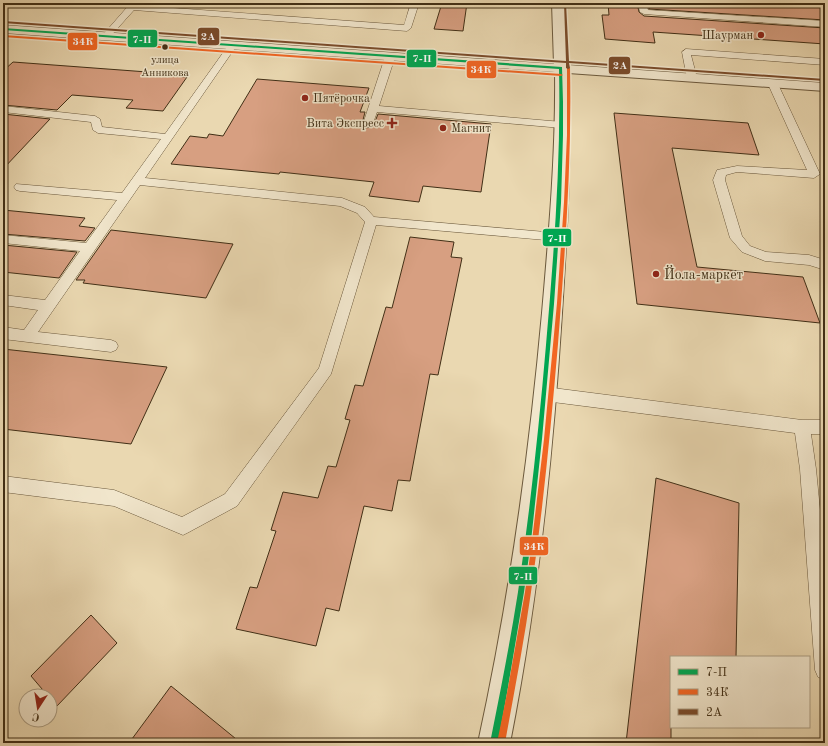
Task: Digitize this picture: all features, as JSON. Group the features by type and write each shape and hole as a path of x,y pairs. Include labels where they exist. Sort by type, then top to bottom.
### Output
{"street":[{"path":"494,743 505,693 529,542 545,394 557,237 562,126 558,3"},
{"path":"3,29 825,87"}],"lane":[{"path":"105,36 134,5 407,28 414,3"},
{"path":"642,3 644,12 825,24"},
{"path":"27,336 233,46"},
{"path":"692,78 686,52 825,62"},
{"path":"368,124 390,56"},
{"path":"773,84 814,174 737,169 721,172 719,180 736,238 746,249 765,256 809,260 825,265"},
{"path":"373,109 562,126"},
{"path":"3,110 96,119 98,130 168,137"},
{"path":"137,181 342,202 361,210 371,221 557,237"},
{"path":"20,187 125,197"},
{"path":"3,484 114,498 183,526 231,500 326,370 371,221"},
{"path":"3,239 89,248"},
{"path":"3,300 48,306"},
{"path":"3,334 110,346"},
{"path":"545,394 802,428 825,427"},
{"path":"802,428 808,469 825,670"}],"building":[{"path":"442,3 467,3 463,31 434,29"},
{"path":"608,3 637,3 639,12 644,16 825,28 825,44 653,32 655,43 605,39 602,15 609,15"},
{"path":"648,3 776,3 817,5 825,6 825,20 649,9"},
{"path":"13,62 161,73 159,75 187,77 163,111 126,108 133,100 72,95 57,110 3,105 3,71"},
{"path":"257,79 369,88 360,112 365,112 362,124 364,128 373,127 378,114 491,124 481,192 423,186 419,202 369,196 374,182 280,172 279,174 171,164 190,136 207,138 209,134 223,136"},
{"path":"614,113 748,123 759,155 672,148 697,267 803,277 820,323 637,304"},
{"path":"3,114 50,119 3,169"},
{"path":"3,210 85,218 79,226 95,228 85,241 3,234"},
{"path":"111,230 233,244 206,298 83,283 85,280 76,280"},
{"path":"410,237 454,242 451,257 462,258 438,375 430,374 410,481 398,480 392,511 364,506 339,611 326,608 316,646 236,629 250,587 257,588 276,531 271,530 283,492 318,498 328,466 336,467 350,420 345,419 355,385 363,386 386,307 392,308"},
{"path":"3,245 77,252 59,278 3,272"},
{"path":"3,349 167,367 131,444 3,429"},
{"path":"656,478 739,503 736,656 670,656 671,743 626,743"},
{"path":"91,615 117,643 58,705 58,688 41,688 31,676"},
{"path":"171,686 241,743 129,743"}],"transit line":[{"name":"2А","path":"565,3 568,68"},
{"name":"2А","path":"3,22 825,80"},
{"name":"7-П","path":"3,29 561,68"},
{"name":"34К","path":"3,36 561,75"},
{"name":"7-П","path":"494,743 521,592 540,439 552,304 561,169 561,68"},
{"name":"34К","path":"501,743 528,592 547,439 559,303 568,169 568,68"}],"place":[{"name":"Шаурман","path":"761,35"},
{"name":"улица Анникова","path":"165,47"},
{"name":"Пятёрочка","path":"305,98"},
{"name":"Вита Экспресс","path":"392,123"},
{"name":"Магнит","path":"443,128"},
{"name":"Йола-маркет","path":"656,274"}]}
